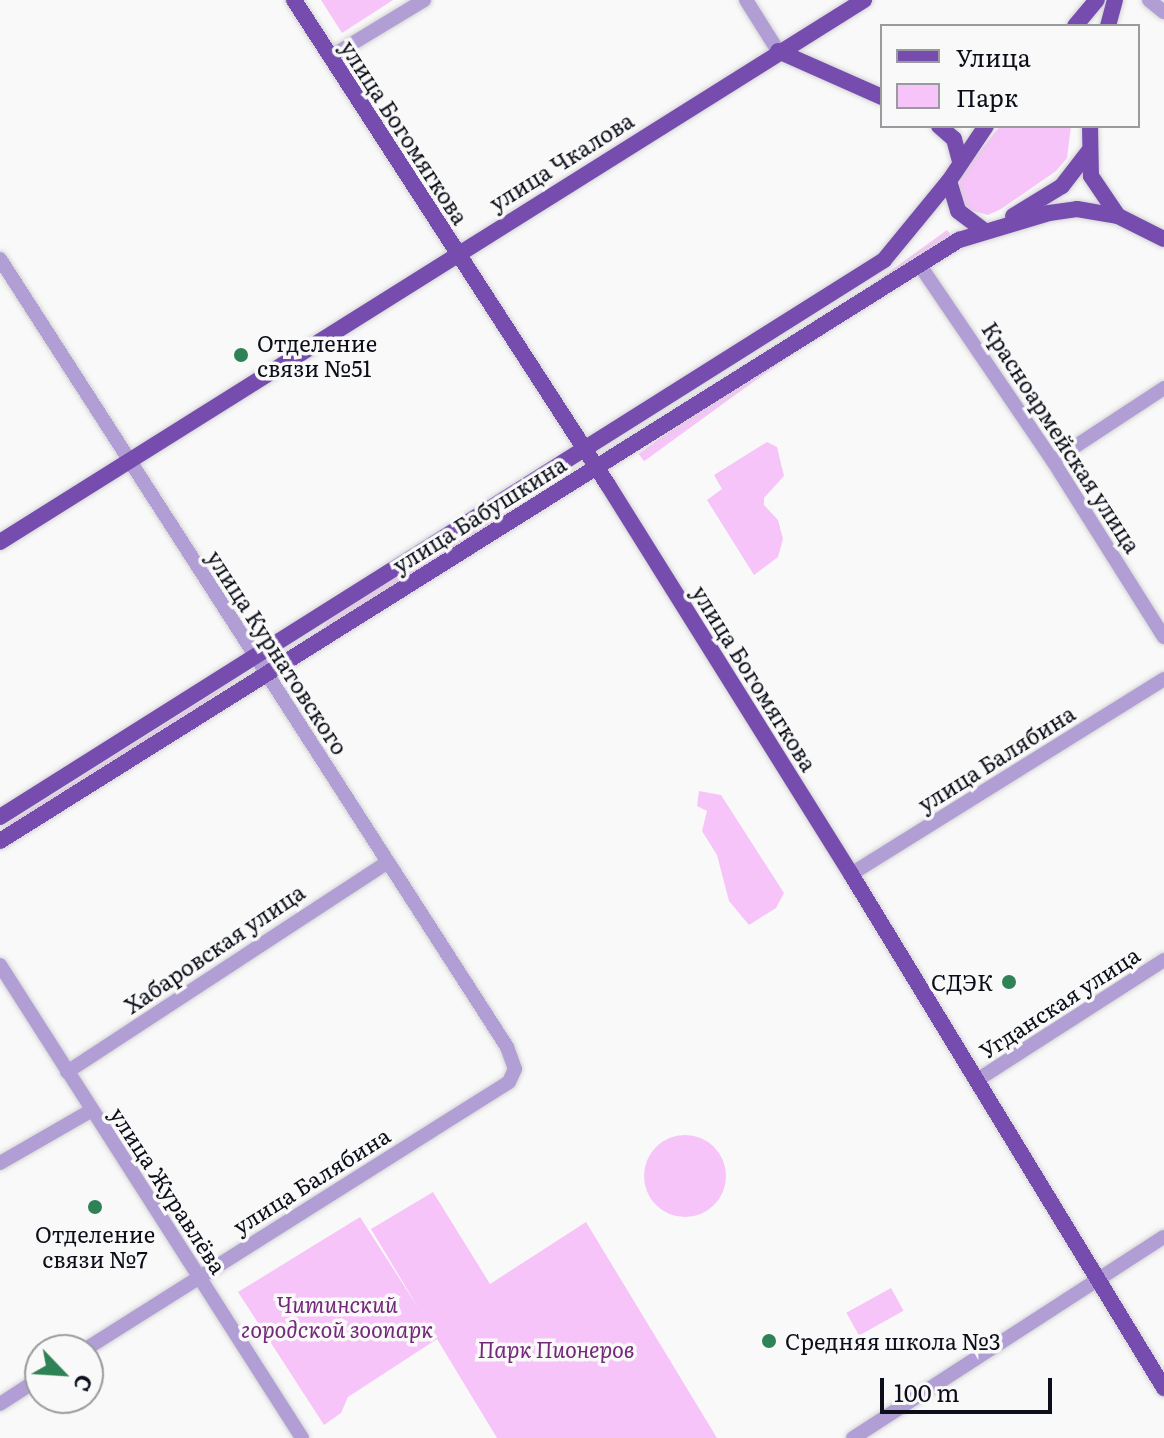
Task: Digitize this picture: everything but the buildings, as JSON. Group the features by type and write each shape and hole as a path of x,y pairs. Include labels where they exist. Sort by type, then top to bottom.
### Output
{"main road":[{"name":"улица Богомягкова","path":"294,0 586,450 851,874 1164,1388"},
{"name":"улица Чкалова","path":"0,542 778,51 864,0"},
{"path":"1077,24 1097,0"},
{"path":"1109,24 1115,0"},
{"path":"778,51 880,96"},
{"path":"941,128 954,139 960,162"},
{"name":"улица Бабушкина","path":"0,817 884,260 949,181 985,128"},
{"path":"1090,128 1091,176 1118,216"},
{"path":"985,231 1062,186 1089,151"},
{"path":"949,181 958,211 985,231 1077,209 1118,216 1164,239"},
{"name":"улица Бабушкина","path":"0,841 919,264 959,240 985,231"}],"street":[{"path":"330,57 424,0"},
{"path":"746,0 778,51"},
{"path":"1149,0 1164,12"},
{"name":"улица Курнатовского","path":"1,264 507,1047 515,1069"},
{"name":"Красноармейская улица","path":"919,264 1053,461 1164,637"},
{"path":"1053,461 1164,388"},
{"name":"улица Балябина","path":"851,874 1164,679"},
{"name":"Хабаровская улица","path":"67,1072 386,863"},
{"name":"Угданская улица","path":"977,1080 1164,960"},
{"name":"улица Журавлёва","path":"0,965 302,1438"},
{"name":"улица Балябина","path":"104,1337 509,1082 515,1069"},
{"path":"0,1163 92,1110"},
{"path":"853,1438 1164,1237"},
{"path":"0,1404 24,1388"}],"green space":[{"path":"321,0 393,0 342,33"},
{"path":"998,128 1071,128 1067,158 1056,171 988,215 966,209 959,186 961,175"},
{"path":"947,230 952,237 644,461 639,454"},
{"path":"767,442 777,447 784,476 764,498 764,505 778,520 783,539 778,557 754,575 707,500 722,489 714,475"},
{"path":"563,473 513,505 511,511 289,652 323,628 329,619"},
{"path":"244,674 209,699 205,706 2,832 9,823"},
{"path":"699,791 721,795 784,893 776,908 749,925 729,901 717,855 702,831 707,811 697,806"},
{"path":"685,1135 701,1138 714,1147 723,1160 726,1176 723,1192 714,1205 701,1214 685,1217 669,1214 656,1205 647,1192 644,1176 647,1160 656,1147 669,1138"},
{"name":"Парк Пионеров","path":"433,1192 490,1284 586,1222 717,1438 497,1438 437,1339 348,1397 341,1413 324,1425 238,1292 360,1217 419,1309 371,1229"},
{"path":"891,1288 904,1311 859,1335 846,1313"}],"place":[{"name":"Отделение связи №51","path":"241,355"},
{"name":"СДЭК","path":"1009,982"},
{"name":"Отделение связи №7","path":"95,1207"},
{"name":"Средняя школа №3","path":"769,1341"}],"park label":[{"name":"Читинский городской зоопарк","path":"337,1316"}]}
